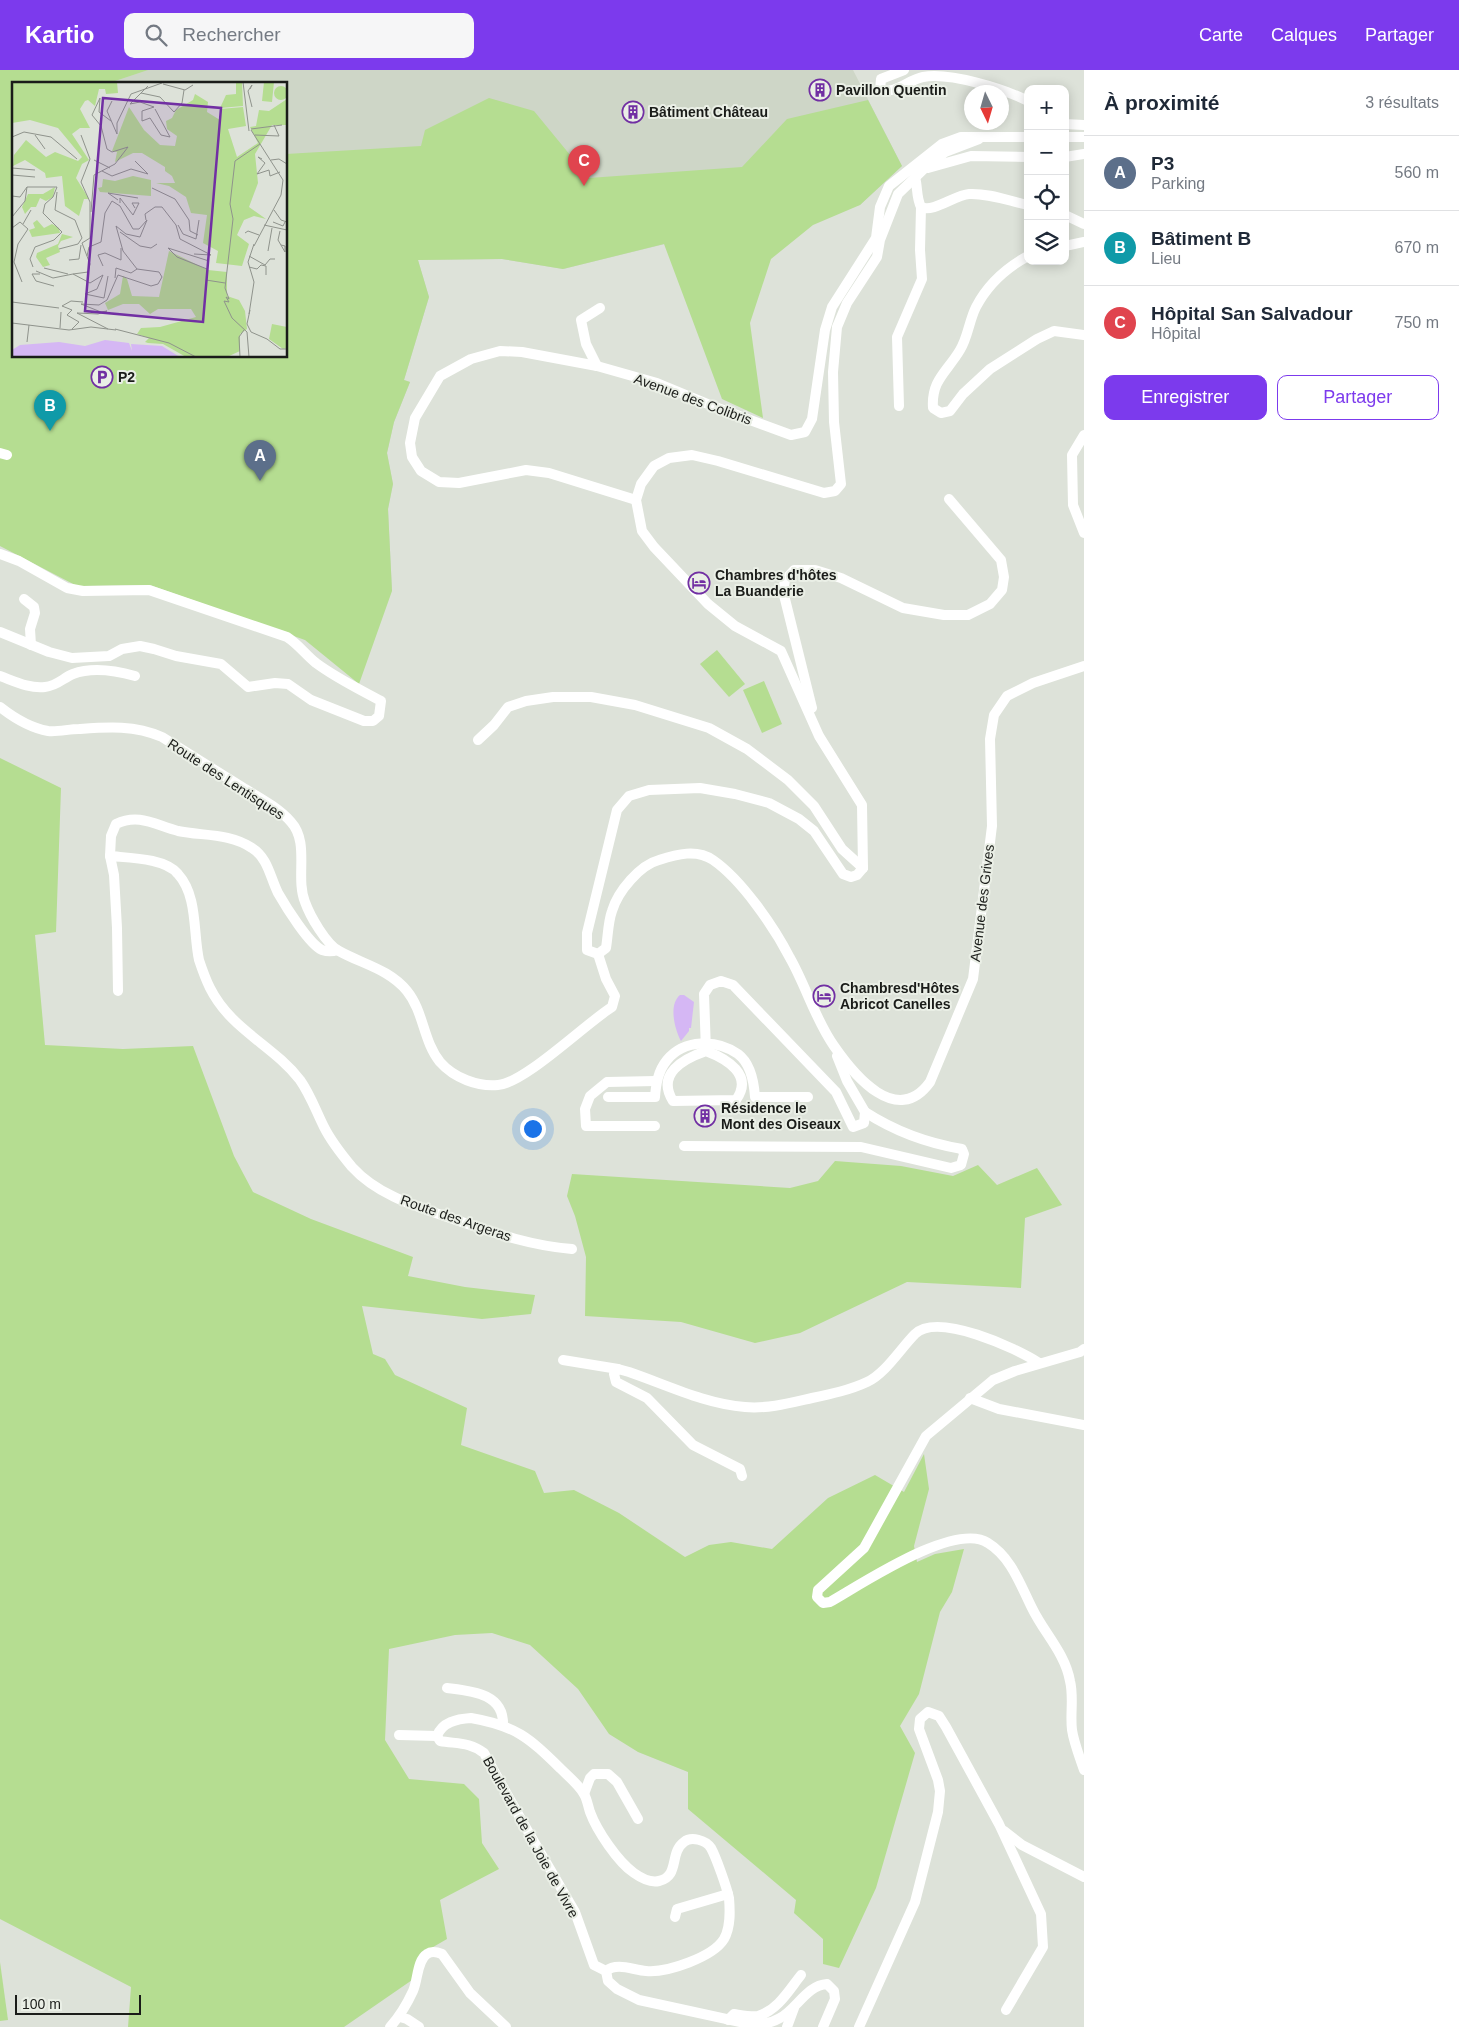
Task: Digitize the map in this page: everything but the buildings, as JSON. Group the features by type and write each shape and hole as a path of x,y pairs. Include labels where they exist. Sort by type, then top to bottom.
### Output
{"street":[{"path":"904,70 881,80 880,90 888,92 922,78 937,76 1010,92 1024,99"},
{"path":"1069,124 1084,125"},
{"path":"863,868 862,805 818,736 781,651 735,626 708,604 654,547 642,531 636,500 641,484 654,466 669,458 692,455 824,493 835,490 841,484 834,422 833,372 837,327 846,303 877,257 878,239 898,194 914,177 920,166 945,152 986,136 1024,137"},
{"path":"1069,137 1084,138"},
{"path":"1069,156 1084,154"},
{"path":"920,166 934,167 948,161 971,156 1024,157"},
{"name":"Avenue des Colibris","path":"636,500 549,473 526,470 459,483 439,482 421,470 412,457 410,443 415,418 440,376 471,360 500,351 522,352 597,366 657,383 791,435 805,432 812,419 825,330 832,307 878,239 880,207 889,186 920,166"},
{"path":"899,406 897,337 922,279 920,250 921,207 916,198 917,186 914,177"},
{"path":"921,207 930,209 950,199 968,194 991,196 1024,204"},
{"path":"1069,217 1084,224"},
{"path":"1069,245 1084,242"},
{"path":"1024,258 1008,267 991,285 976,307 966,338 959,351 936,382 932,399 933,408 941,413 950,411 963,394 990,370 1037,339 1054,331 1084,335"},
{"path":"597,366 586,344 581,320 600,308"},
{"path":"1084,435 1072,455 1073,505 1084,533"},
{"path":"818,736 782,591 785,580 794,570 814,570 841,578 903,608 944,615 968,615 990,604 1002,590 1004,577 1001,560 949,499"},
{"path":"0,554 19,561 67,588 83,591 148,590 287,637 329,672 381,701 379,716 373,721 364,721 311,700 288,684 275,683 248,687 221,664 176,656 154,649 140,646 122,649 109,656 72,658 49,652 0,632"},
{"path":"24,599 34,607 35,613 30,629 31,645"},
{"path":"105,671 109,656"},
{"name":"Avenue des Grives","path":"833,1046 874,1092 885,1098 904,1100 919,1094 930,1082 973,979 992,826 990,739 994,715 1007,696 1033,683 1084,666"},
{"path":"0,676 28,686 44,688 56,686 71,675 84,671 105,671 135,676"},
{"path":"478,740 494,725 508,707 526,701 553,697 591,697 635,705 709,728 747,749 788,780 814,806 842,849 863,868"},
{"name":"Route des Lentisques","path":"0,707 13,718 49,731 122,726 147,730 162,737 274,807 292,822 298,834 301,846 300,877 304,901 320,930 337,950 386,973 406,990 419,1008 429,1041 441,1062 462,1079 484,1086 500,1085 522,1076 597,1016 612,1007 615,996 606,979 598,954 587,950 587,933 616,810 622,802 638,793 649,790 700,788 769,803 800,819 814,831 842,874 851,877 863,868"},
{"path":"118,990 114,875 110,856 111,836 116,824 127,818 141,819 179,831 239,841 253,848 264,859 278,892 299,926 321,950 330,952 337,950"},
{"path":"598,954 606,948 612,910 626,884 649,862 680,854 696,854 713,860 748,893 787,953 833,1046 847,1081 865,1112 886,1126 912,1138 962,1149 964,1154 961,1164 951,1168 861,1147 684,1146"},
{"name":"Route des Argeras","path":"110,856 140,858 166,866 176,871 185,882 190,895 200,962 210,988 224,1011 299,1080 331,1140 353,1168 380,1190 407,1203 506,1237 548,1247 572,1249"},
{"path":"706,1047 704,994 710,985 722,981 733,985 836,1092 853,1127 864,1123 865,1112"},
{"path":"608,1097 655,1097 656,1081 666,1061 672,1054 687,1046 723,1047 738,1054 745,1062 752,1076 755,1097 808,1097"},
{"path":"706,1047 736,1069 742,1084 741,1093 736,1100 673,1101 668,1093 670,1074 687,1057 706,1047"},
{"path":"656,1081 607,1082 590,1096 584,1109 586,1126 656,1126"},
{"path":"563,1360 618,1369 715,1403 746,1407 778,1406 842,1391 869,1382 918,1332 939,1326 963,1330 1026,1355 1039,1363"},
{"path":"1084,1349 1080,1352 1039,1363 993,1380 926,1436 864,1548 818,1590 818,1597 822,1603 830,1602 926,1548 962,1538 975,1538 987,1541 1010,1564 1036,1616 1065,1661 1071,1682 1072,1731 1084,1770"},
{"path":"618,1369 614,1374 616,1382 647,1398 694,1445 740,1469 742,1476"},
{"path":"970,1398 998,1408 1084,1425"},
{"path":"447,1688 482,1693 491,1699 503,1717 503,1725"},
{"path":"859,2027 915,1902 938,1812 940,1791 938,1780 919,1729 920,1718 928,1712 939,1716 999,1824 1041,1914 1043,1947 1006,2010"},
{"path":"399,1735 437,1736 445,1725 461,1719 471,1718 503,1725 530,1740 584,1794 590,1813 598,1828 617,1855 633,1873 644,1879 654,1882 667,1878 671,1874 679,1847 685,1841 694,1839 710,1846 728,1894 730,1910 727,1932 720,1944 707,1954 670,1969 646,1971 616,1967 606,1971"},
{"name":"Boulevard de la Joie de Vivre","path":"437,1736 440,1741 466,1743 476,1746 484,1753 576,1912 594,1965 606,1971 608,1981 617,1989 639,2000 728,2020 750,2024 768,2024 782,2018 814,1988 821,1984 831,1986 836,1999 824,2027"},
{"path":"584,1794 590,1778 594,1774 608,1774 617,1782 638,1819"},
{"path":"999,1824 1010,1837 1022,1845 1084,1877"},
{"path":"675,1917 677,1909 728,1894"},
{"path":"390,2027 400,2017 414,1988 422,1959 428,1953 436,1952 442,1954 470,1994 506,2027"},
{"path":"728,2020 734,2014 756,2016 772,2009 801,1975"},
{"path":"787,2027 794,2007"},
{"path":"400,2017 408,2019 419,2027"}],"shaded area":[{"path":"0,70 853,70 902,166 860,205 665,244 563,269 502,259 418,260 429,297 404,380 410,382 394,422 387,453 393,484 388,509 392,591 305,640 9,453"},
{"path":"680,995 684,995 694,1002 691,1028 689,1028 689,1031 681,1041 673,1011 676,999"}],"green space":[{"path":"0,70 148,70 112,82 12,82 12,358 288,358 288,154 421,146 425,130 489,98 534,111 589,178 742,167 787,119 868,100 902,166 860,205 813,225 771,259 750,323 763,418 722,399 664,244 563,269 502,259 418,260 429,297 404,380 410,382 394,422 387,453 393,484 388,509 392,591 359,684 305,640 150,585 77,586 0,546"},
{"path":"717,650 745,684 729,697 700,664"},
{"path":"764,681 782,724 762,733 743,690"},
{"path":"0,758 61,788 56,932 35,935 45,1045 123,1049 193,1046 234,1156 253,1192 311,1219 413,1257 408,1276 465,1287 535,1295 531,1314 482,1319 362,1306 373,1354 385,1359 395,1375 467,1408 461,1445 535,1471 544,1493 574,1490 619,1513 685,1557 709,1545 731,1542 772,1549 828,1498 875,1475 904,1492 924,1454 929,1489 914,1546 917,1562 935,1554 964,1549 952,1592 940,1612 919,1694 900,1726 915,1753 876,1888 839,1968 823,1964 823,1939 794,1913 796,1900 688,1809 688,1772 638,1752 609,1734 578,1689 530,1645 492,1633 455,1635 389,1649 385,1740 409,1779 464,1784 479,1799 482,1843 499,1869 440,1900 447,1939 421,1954 415,1978 344,2027 128,2027 131,1987 0,1919"},
{"path":"835,1161 901,1166 953,1176 978,1165 997,1185 1037,1168 1062,1205 1025,1218 1021,1288 907,1282 800,1333 755,1343 681,1322 585,1316 586,1257 575,1216 567,1196 572,1174 790,1188 818,1181"},
{"path":"0,1962 8,2020 0,2021"}],"place":[{"name":"Pavillon Quentin","path":"820,90"},
{"name":"Bâtiment Château","path":"633,112"},
{"name":"Hôpital San Salvadour","path":"584,186"},
{"name":"P2","path":"102,377"},
{"name":"Bâtiment B","path":"50,431"},
{"name":"P3","path":"260,481"},
{"name":"Chambres d'hôtes La Buanderie","path":"699,583"},
{"name":"Chambresd'Hôtes Abricot Canelles","path":"824,996"},
{"name":"Résidence le Mont des Oiseaux","path":"705,1116"}]}
